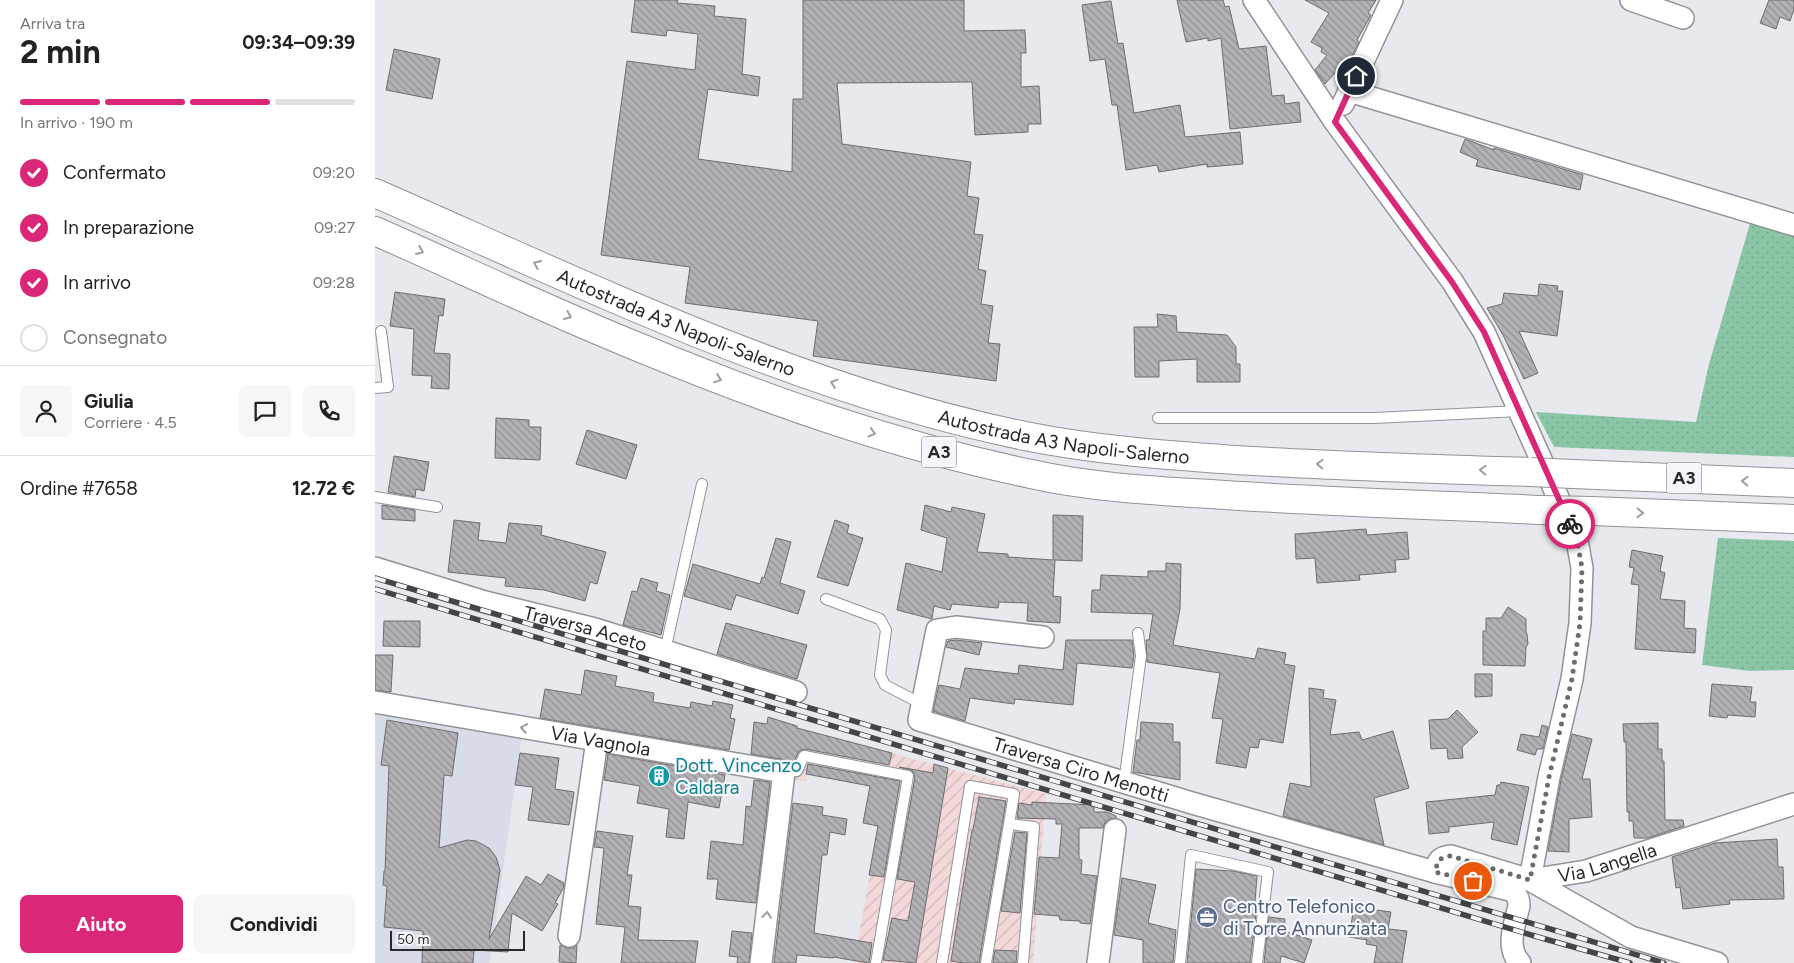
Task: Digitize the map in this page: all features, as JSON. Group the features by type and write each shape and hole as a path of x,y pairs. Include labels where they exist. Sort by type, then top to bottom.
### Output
{"highway":[{"name":"Autostrada A3 Napoli-Salerno","path":"375,193 590,287 725,343 883,399 958,421 1037,438 1100,448 1284,463 1794,483"},
{"name":"Autostrada A3 Napoli-Salerno","path":"375,231 641,349 779,403 958,458 1034,475 1181,492 1289,499 1794,519"}],"street":[{"path":"1254,0 1335,122 1452,282 1484,332 1577,540 1582,568 1580,623 1572,679 1549,777 1530,880 1451,856 1440,858 1435,872"},
{"path":"1335,122 1392,0"},
{"path":"1631,0 1683,18"},
{"path":"1349,91 1794,225"},
{"name":"Traversa Aceto","path":"375,568 485,602 595,629 796,692"},
{"name":"Traversa Ciro Menotti","path":"1043,637 956,628 937,630 919,720 1271,826 1514,893 1519,900 1519,906 1511,943 1512,950 1520,963"},
{"name":"Via Vagnola","path":"375,702 784,772"},
{"path":"569,936 597,740"},
{"path":"761,963 784,772"},
{"name":"Via Langella","path":"1530,880 1585,871 1794,804"},
{"path":"1098,963 1115,830"},
{"name":"Via Langella","path":"1530,880 1631,938 1717,963"}],"lane":[{"path":"375,388 388,387 381,331"},
{"path":"1158,418 1374,418 1520,411"},
{"path":"665,651 702,484"},
{"path":"375,497 437,507"},
{"path":"826,599 880,619 886,630 880,675 885,685 922,704"},
{"path":"1124,783 1141,656 1138,633"},
{"path":"784,772 797,771 803,756 908,776 876,963"},
{"path":"942,963 970,786 1014,794 986,963"},
{"path":"1009,824 1035,827 1023,963"},
{"path":"1179,963 1191,855 1268,872 1257,963"}],"shaded area":[{"path":"375,710 522,734 490,963 375,963"},
{"path":"800,729 1046,794 1033,963 854,963 885,789 806,774 807,781 792,780"}],"green space":[{"path":"1751,220 1794,232 1794,457 1554,447 1536,412 1696,422 1709,364"},
{"path":"1718,538 1794,541 1794,670 1750,671 1702,665"}],"building":[{"path":"635,0 678,0 677,3 715,6 714,16 746,19 742,74 760,77 758,96 708,89 698,159 792,172 793,99 803,99 803,0 964,0 964,31 1025,30 1026,53 1021,53 1021,87 1039,86 1041,124 1028,124 1028,132 975,135 972,82 837,83 842,144 971,162 967,196 979,198 974,234 983,235 978,269 986,271 981,304 993,306 988,343 1000,344 996,381 813,356 818,321 685,303 690,267 601,255 627,61 695,70 698,34 667,30 666,36 631,32"},
{"path":"1177,0 1223,0 1225,7 1229,6 1239,49 1266,46 1272,96 1284,95 1285,104 1299,102 1301,122 1230,129 1221,38 1208,41 1208,38 1186,42"},
{"path":"1305,0 1376,0 1368,13 1371,15 1357,40 1359,42 1347,66 1343,64 1325,84 1315,70 1327,55 1321,52 1322,48 1311,42 1329,13"},
{"path":"1769,0 1794,0 1794,9 1790,21 1780,17 1776,29 1760,23"},
{"path":"1111,1 1118,44 1123,43 1134,113 1180,105 1185,137 1240,132 1243,164 1207,167 1207,164 1159,172 1157,165 1126,170 1117,105 1112,105 1105,59 1090,61 1082,5"},
{"path":"394,49 440,59 432,99 386,90"},
{"path":"1465,139 1494,150 1494,148 1583,175 1580,190 1476,166 1478,160 1460,152"},
{"path":"1539,284 1558,286 1557,291 1563,291 1557,336 1519,331 1538,373 1524,379 1503,335 1487,308 1502,304 1504,293 1538,296"},
{"path":"395,292 445,299 443,316 439,315 434,353 450,354 449,389 431,388 432,376 412,375 414,329 390,326"},
{"path":"1157,314 1176,316 1177,332 1227,335 1236,347 1236,364 1240,364 1240,382 1197,382 1197,359 1159,361 1159,377 1135,377 1134,327 1158,327"},
{"path":"496,418 529,420 529,427 541,427 540,460 495,458"},
{"path":"587,430 637,445 626,479 576,464"},
{"path":"394,456 429,462 424,491 416,489 415,497 388,492"},
{"path":"382,505 415,510 415,521 382,519"},
{"path":"925,505 951,512 952,507 985,514 977,552 1008,554 1008,557 1053,560 1053,515 1083,516 1082,561 1055,560 1053,596 1061,597 1060,623 1027,621 1028,603 999,602 998,608 952,604 950,610 934,606 932,619 897,610 906,563 942,572 947,538 921,530"},
{"path":"454,520 480,523 478,540 506,543 509,523 542,526 541,535 606,552 597,584 590,582 585,601 544,590 505,586 506,578 448,572"},
{"path":"835,520 849,525 847,533 863,538 848,586 817,577"},
{"path":"1366,529 1367,535 1407,532 1409,559 1395,560 1396,572 1359,575 1360,580 1317,583 1315,558 1296,559 1295,534"},
{"path":"776,538 791,542 780,583 805,591 798,614 736,595 731,610 684,596 693,564 760,584 762,577 764,578"},
{"path":"1632,550 1663,556 1660,571 1665,573 1660,599 1685,601 1684,628 1696,629 1695,653 1635,649 1639,585 1631,584 1634,568 1629,567"},
{"path":"1166,563 1181,564 1180,609 1173,645 1255,659 1258,648 1286,653 1284,664 1295,666 1283,743 1260,739 1258,748 1250,747 1246,768 1216,763 1223,719 1212,718 1220,673 1147,662 1146,640 1149,640 1153,614 1091,612 1092,590 1100,590 1101,575 1148,577 1148,571 1166,571"},
{"path":"641,578 658,583 656,591 670,595 661,635 623,625 632,591 637,592"},
{"path":"1508,607 1526,619 1528,644 1526,647 1525,666 1483,665 1483,631 1486,631 1486,618 1501,618"},
{"path":"384,621 420,621 420,647 383,646"},
{"path":"726,623 807,645 797,679 717,654"},
{"path":"1066,640 1132,640 1134,656 1132,668 1077,663 1073,705 1015,699 1014,704 970,698 965,721 933,711 939,685 960,689 965,668 1018,674 1019,665 1063,670"},
{"path":"948,641 982,643 979,655 946,647"},
{"path":"375,655 393,655 391,692 375,690"},
{"path":"585,670 617,676 615,686 654,693 653,702 690,708 691,702 712,706 713,701 733,705 730,718 735,719 729,750 540,718 545,689 581,695"},
{"path":"1475,674 1492,674 1492,696 1475,697"},
{"path":"1712,684 1752,687 1750,702 1756,702 1755,717 1728,715 1727,718 1709,716"},
{"path":"1309,688 1324,690 1323,698 1336,700 1330,735 1359,732 1362,740 1393,731 1409,788 1374,798 1384,845 1283,816 1290,783 1311,787"},
{"path":"1457,710 1478,732 1462,747 1463,758 1448,759 1447,748 1431,749 1429,720 1448,719"},
{"path":"768,717 797,726 797,728 892,753 889,765 805,749 799,751 793,764 786,760 751,754 754,722 767,724"},
{"path":"387,720 458,733 452,776 444,775 439,848 467,840 476,841 489,848 496,857 500,870 489,939 526,876 541,885 548,874 564,883 563,889 555,903 558,904 542,931 512,913 508,952 474,950 473,963 422,963 423,931 384,927 387,886 383,885 389,766 381,765"},
{"path":"1141,722 1173,724 1173,742 1180,742 1180,780 1133,772 1137,740 1140,740"},
{"path":"1658,723 1658,749 1662,749 1662,761 1664,761 1665,820 1683,820 1684,826 1648,838 1634,838 1633,821 1629,821 1629,812 1627,812 1626,742 1624,742 1623,724"},
{"path":"1542,725 1548,727 1543,749 1537,749 1535,755 1517,750 1521,734 1539,737"},
{"path":"1572,734 1592,739 1582,779 1590,779 1592,817 1569,819 1569,852 1548,851 1561,780"},
{"path":"520,753 559,758 555,789 574,792 569,825 528,820 533,787 515,785"},
{"path":"608,754 725,775 719,808 688,802 684,839 666,837 669,809 637,803 640,786 604,780"},
{"path":"808,764 900,781 884,877 869,875 878,826 863,823 870,786 806,774"},
{"path":"934,764 948,768 916,963 883,960 892,918 908,921 915,882 897,879 915,777 912,771 899,767 933,773"},
{"path":"754,780 770,782 756,903 716,899 718,879 707,879 711,841 743,845 746,806 751,807"},
{"path":"1501,782 1529,787 1517,845 1491,839 1494,822 1449,827 1449,832 1429,834 1426,802 1495,795 1497,785 1500,785"},
{"path":"979,797 1006,801 979,963 964,963 951,961"},
{"path":"1032,802 1094,805 1094,812 1107,812 1116,816 1116,818 1105,822 1103,828 1079,828 1079,859 1082,860 1081,874 1097,876 1090,924 1080,923 1080,921 1060,920 1059,916 1034,914 1039,857 1059,858 1062,824 1056,824 1056,819 1017,818 1019,803 1032,805"},
{"path":"793,803 823,807 822,815 847,819 845,835 830,832 827,855 822,855 814,933 872,943 869,963 833,957 797,955 796,963 774,963"},
{"path":"597,831 633,836 627,875 632,875 628,906 641,907 638,940 698,941 695,963 621,963 625,927 596,924 604,848 594,847"},
{"path":"1015,832 1027,833 1020,913 1001,911"},
{"path":"1777,839 1778,867 1783,867 1784,899 1729,900 1730,904 1683,909 1680,887 1676,888 1672,857 1715,843"},
{"path":"1196,869 1233,871 1257,876 1254,915 1256,915 1250,963 1187,963"},
{"path":"1122,878 1156,885 1148,923 1176,930 1173,963 1143,963 1143,940 1114,935"},
{"path":"1354,907 1391,912 1388,929 1407,931 1402,963 1374,963 1377,946 1366,944 1367,940 1349,937"},
{"path":"1269,917 1285,919 1284,931 1312,940 1304,963 1281,956 1280,963 1264,963"},
{"path":"732,931 752,933 749,963 737,963 738,957 729,956"},
{"path":"560,945 573,948 577,945 576,963 559,962"},
{"path":"995,950 1017,951 1016,963 993,963"}],"railway":[{"path":"375,578 1664,963"},
{"path":"375,589 1630,963"}],"way so far":[{"path":"1473,881 1435,872 1437,862 1440,858 1451,856 1530,880 1549,777 1572,679 1580,623 1582,568 1577,540 1570,524"}],"place":[{"name":"Dott. Vincenzo Caldara","path":"659,776"},
{"name":"Centro Telefonico di Torre Annunziata","path":"1207,917"}],"route":[{"path":"1356,76 1335,122 1452,282 1484,332 1570,524"}]}
